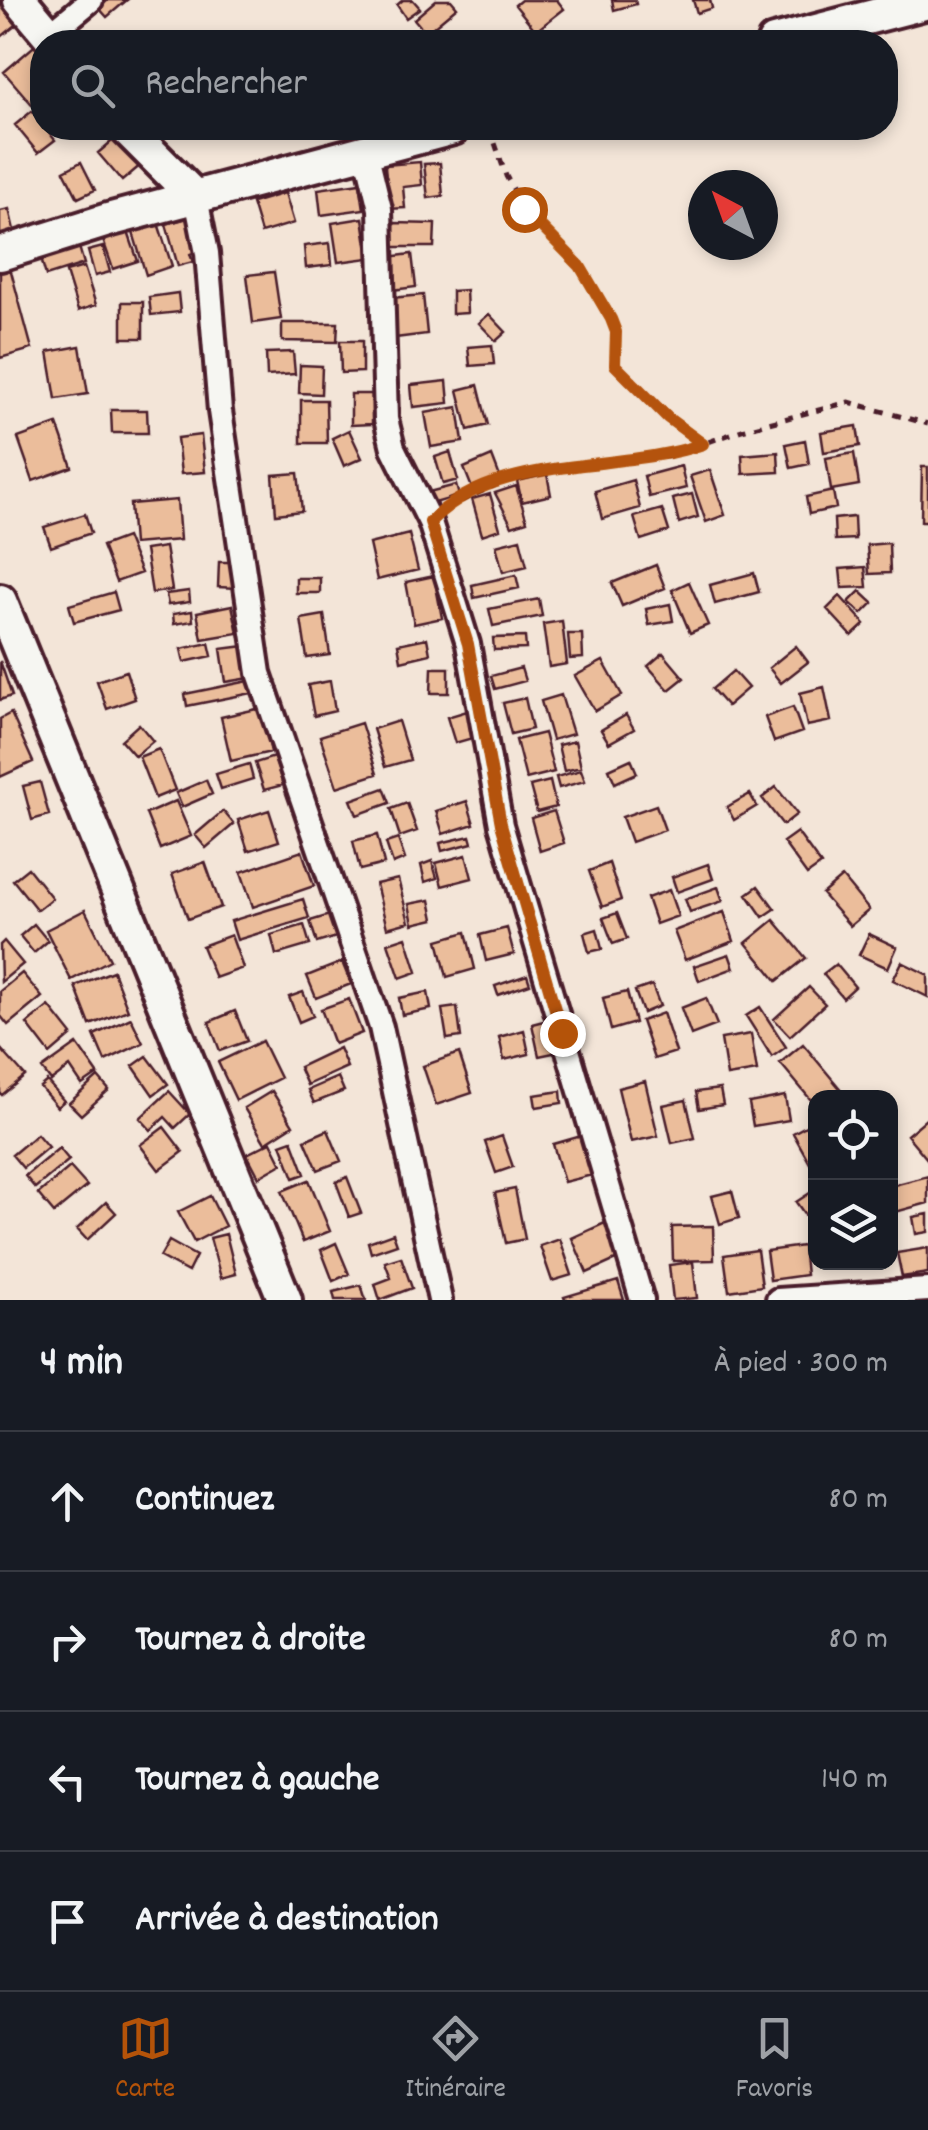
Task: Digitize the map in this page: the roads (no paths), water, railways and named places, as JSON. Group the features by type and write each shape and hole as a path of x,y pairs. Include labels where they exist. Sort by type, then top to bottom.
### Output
{"street":[{"path":"20,0 45,30"},
{"path":"60,30 91,0"},
{"path":"820,30 928,2"},
{"path":"138,140 196,198 207,253 220,411 260,673 381,1027 440,1300"},
{"path":"0,254 408,140"},
{"path":"366,151 380,210 386,419 393,448 430,522 468,644 501,824 642,1300"},
{"path":"0,600 285,1300"},
{"path":"778,1300 928,1290"}]}
